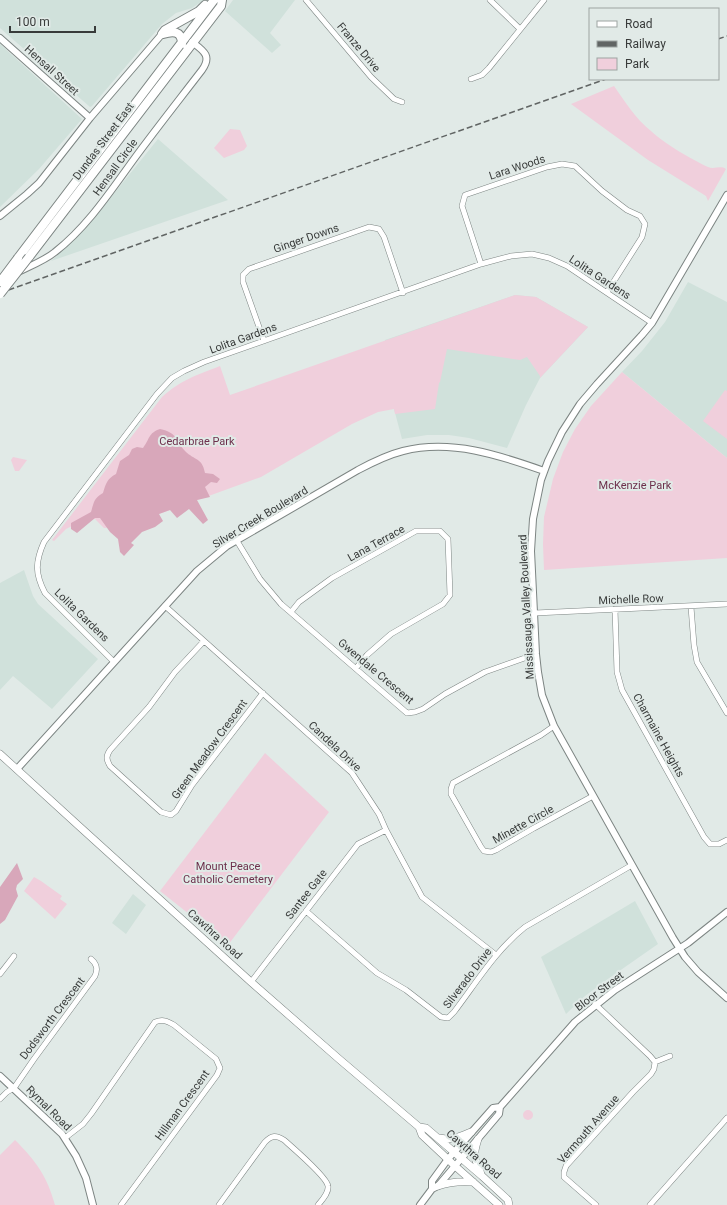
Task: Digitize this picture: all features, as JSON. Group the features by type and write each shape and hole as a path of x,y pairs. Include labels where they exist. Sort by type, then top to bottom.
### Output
{"main road":[{"name":"Dundas Street East","path":"0,282 214,0"},
{"path":"162,34 165,30 199,11 208,1 214,0"},
{"name":"Dundas Street East","path":"0,294 221,6 222,0"},
{"path":"162,34 175,32 180,35 182,44"},
{"name":"Cawthra Road","path":"0,754 84,832 251,982 419,1127 422,1134 499,1205"},
{"name":"Cawthra Road","path":"419,1127 426,1128 482,1176 508,1200 509,1205"},
{"path":"438,1138 447,1140 471,1132"},
{"path":"478,1139 474,1155 482,1176"},
{"path":"435,1187 446,1183 461,1181 473,1182"}],"street":[{"name":"Franze Drive","path":"306,0 371,77 394,99 402,102"},
{"path":"490,0 520,29"},
{"path":"471,79 482,75 489,68 544,0"},
{"path":"0,216 39,183 90,118 162,34"},
{"name":"Hensall Street","path":"0,38 90,118"},
{"name":"Hensall Circle","path":"0,277 13,275 55,252 92,215 205,67 207,60 206,55 202,49 192,42"},
{"name":"Lara Woods","path":"481,264 462,206 465,195 547,167 562,164 575,166 602,191 627,210 640,216 645,224 642,237 607,292"},
{"name":"Mississauga Valley Boulevard","path":"726,197 652,323 580,404 554,446 544,471 533,519 531,551 538,672 542,695 554,726 650,900 679,948 698,972 727,998"},
{"name":"Ginger Downs","path":"264,341 243,282 243,275 249,269 369,227 379,229 384,237 403,293"},
{"name":"Lolita Gardens","path":"114,662 45,593 37,574 37,559 44,542 157,394 172,378 204,362 403,293 481,264 511,256 532,254 549,258 567,266 652,323"},
{"name":"Silver Creek Boulevard","path":"17,769 197,571 223,550 370,464 391,454 437,446 468,449 544,471"},
{"name":"Lana Terrace","path":"291,612 299,602 332,578 416,531 440,531 448,539 450,595 443,604 390,634 367,655 356,668"},
{"name":"Gwendale Crescent","path":"238,541 260,579 281,604 406,713 423,709 445,694 485,672 536,654"},
{"name":"Michelle Row","path":"535,613 691,607 727,604"},
{"name":"Candela Drive","path":"165,606 352,773 379,814 422,898 496,956"},
{"path":"691,607 694,645 698,662 727,713"},
{"name":"Charmaine Heights","path":"615,609 617,672 622,690 704,837 710,844 719,844 727,840"},
{"name":"Green Meadow Crescent","path":"204,641 175,672 149,706 107,755 107,761 110,766 161,812 171,815 176,811 192,785 263,693"},
{"name":"Minette Circle","path":"554,726 541,735 453,783 451,794 481,847 484,851 491,852 593,796"},
{"name":"Santee Gate","path":"251,982 358,844 386,830"},
{"name":"Silverado Drive","path":"306,910 377,973 406,990 441,1017 448,1018 496,956 514,936 525,927 632,865"},
{"name":"Bloor Street","path":"420,1205 499,1114 500,1107 575,1022 595,1004 688,943 727,912"},
{"path":"0,974 14,956"},
{"name":"Dodsworth Crescent","path":"14,1088 95,976 97,966 91,959"},
{"path":"595,1004 655,1062 670,1056"},
{"name":"Hillman Crescent","path":"65,1138 83,1124 91,1114 155,1022 161,1020 167,1021 174,1025 216,1059 220,1068 217,1075 120,1205"},
{"name":"Vermouth Avenue","path":"596,1205 564,1177 566,1166 632,1092 651,1074 654,1069 655,1062"},
{"name":"Rymal Road","path":"0,1076 65,1138 76,1156 86,1178 93,1205"},
{"path":"0,1099 14,1088"},
{"name":"Bloor Street","path":"435,1187 432,1181 448,1159 493,1108 500,1107"},
{"path":"650,1205 727,1118"},
{"path":"219,1205 265,1142 269,1138 279,1137 284,1140 327,1182 327,1191 318,1205"}],"shaded area":[{"path":"0,0 204,0 192,8 176,13 162,24 90,107 0,28"},
{"path":"233,0 295,0 270,33 281,45 272,53 225,11"},
{"path":"0,44 82,119 39,169 0,207"},
{"path":"158,139 228,200 51,261 86,228"},
{"path":"688,282 727,302 727,458 622,372 642,351 665,322"},
{"path":"515,295 536,297 588,327 540,378 507,448 469,438 449,435 427,435 402,439 394,409 385,340"},
{"path":"160,429 170,432 185,451 202,464 205,473 213,474 220,479 217,483 211,482 205,487 210,497 197,500 208,520 203,524 189,509 177,518 170,510 159,514 163,521 155,527 142,532 131,543 134,545 124,556 120,552 118,539 110,532 100,518 95,518 77,533 71,529 71,523 91,512 96,499 103,493 109,480 116,474 120,461 129,455 132,449 137,447 143,448 151,434"},
{"path":"24,570 33,596 38,604 98,659 52,709 13,676 0,690 0,583"},
{"path":"17,863 23,879 17,885 16,889 18,896 5,920 0,924 0,887"},
{"path":"133,894 146,905 126,934 112,923"},
{"path":"635,901 658,944 585,996 566,1014 541,957"}],"green space":[{"path":"614,86 640,121 663,141 686,156 708,167 722,167 726,169 708,201 706,196 648,160 571,104"},
{"path":"230,129 240,130 247,146 244,150 224,158 214,148"},
{"name":"Cedarbrae Park","path":"515,295 536,297 588,327 540,378 527,357 520,360 447,349 435,409 395,414 394,409 378,412 352,424 261,477 126,526 104,528 95,519 82,521 66,529 54,541 52,540 162,397 183,382 220,366 230,395"},
{"name":"McKenzie Park","path":"622,372 727,458 727,558 544,570 544,517 553,479 563,452 575,429 591,406"},
{"path":"725,390 727,391 727,439 703,421"},
{"path":"13,457 27,460 19,471 15,471 11,460"},
{"name":"Mount Peace Catholic Cemetery","path":"265,753 329,812 228,945 160,891"},
{"path":"34,877 62,896 60,899 67,904 55,919 24,891"},
{"path":"526,1110 530,1110 532,1111 532,1119 526,1120 523,1117 523,1113"},
{"path":"15,1140 35,1162 40,1170 55,1205 0,1205 0,1155"}],"railway":[{"path":"719,39 727,36"},
{"path":"0,293 603,80"}]}
